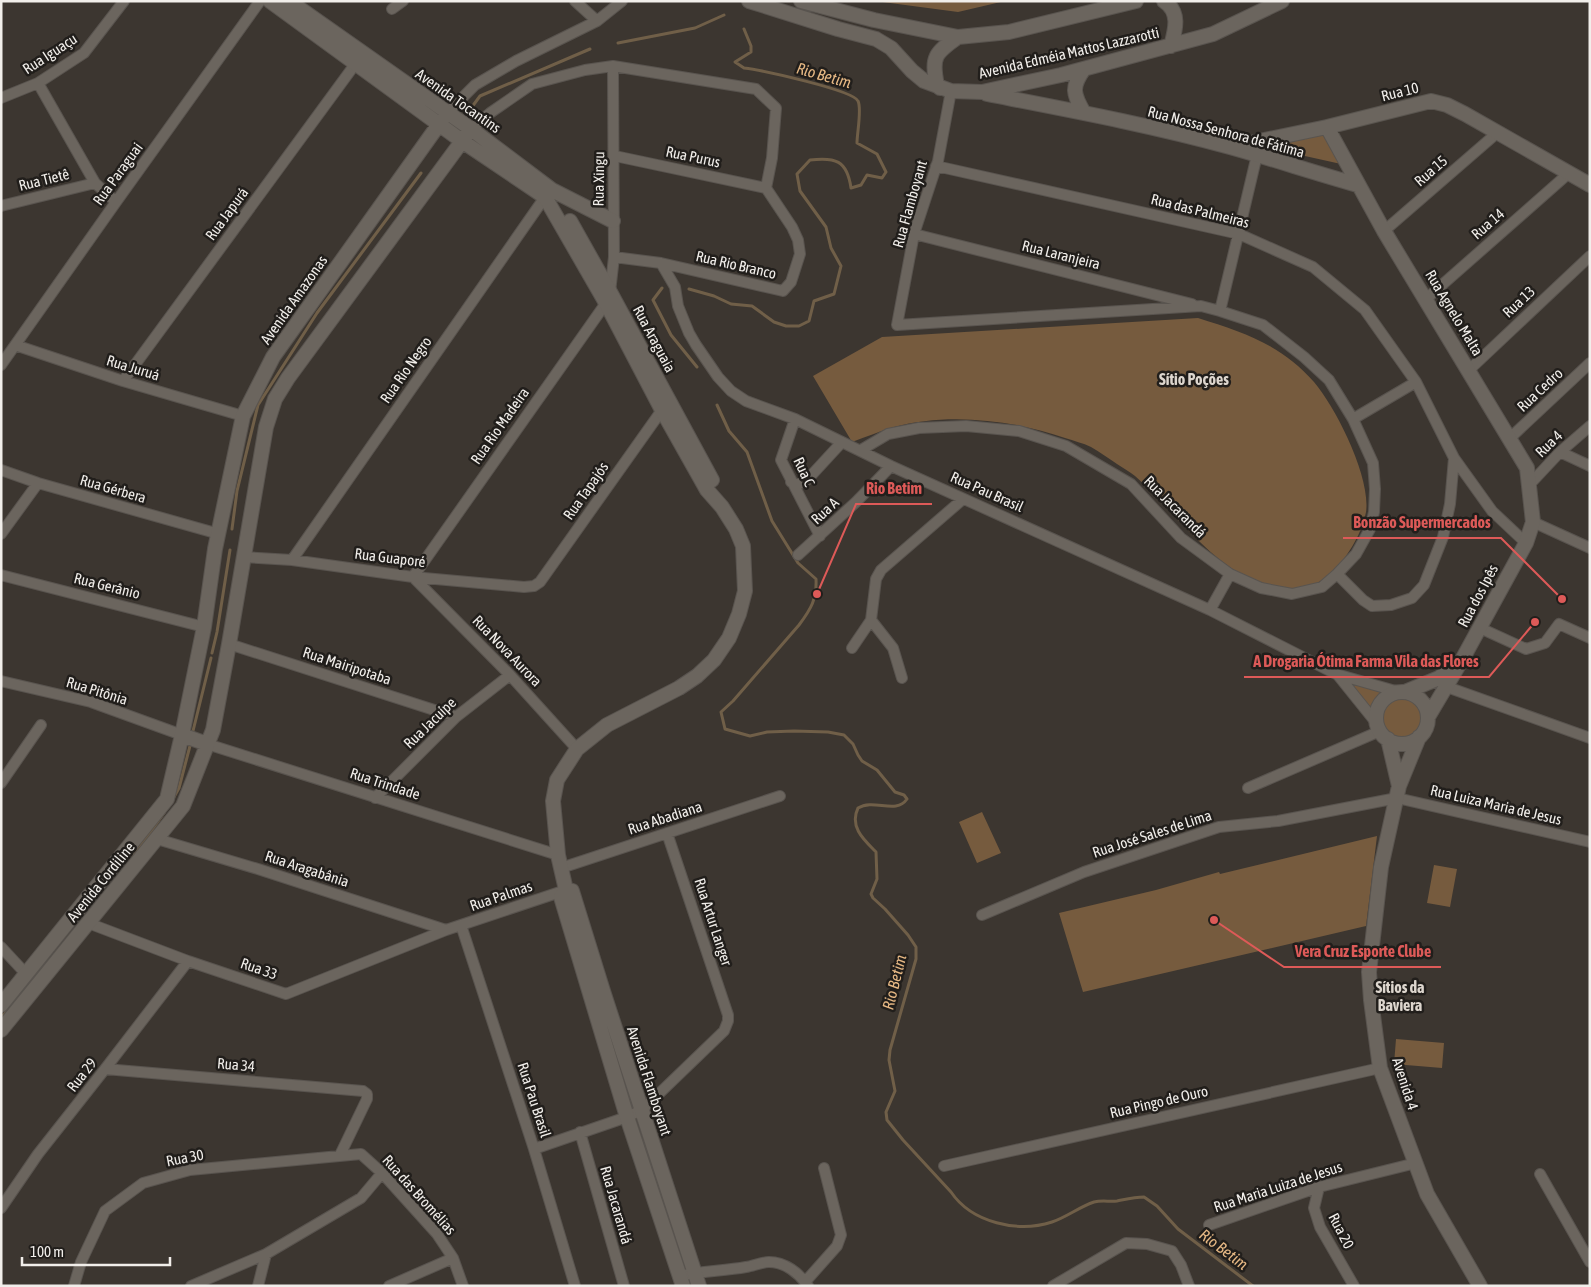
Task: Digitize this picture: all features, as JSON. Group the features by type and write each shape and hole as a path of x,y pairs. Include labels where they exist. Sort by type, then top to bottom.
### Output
{"street":[{"name":"Rua Iguaçu","path":"1,98 38,82 84,53 124,1"},
{"name":"Rua Paraguai","path":"1,365 260,1"},
{"name":"Avenida Tocantins","path":"270,1 356,64 443,118 471,129 548,194"},
{"name":"Avenida Tocantins","path":"289,1 443,118 462,141 548,194 613,221"},
{"path":"392,9 403,1"},
{"path":"575,1 597,21"},
{"name":"Avenida Amazonas","path":"185,737 219,534 243,416 273,358 443,118 475,85 516,61 597,21 622,1"},
{"path":"801,1 874,20 958,37 1008,32 1136,1"},
{"path":"1164,1 1174,12 1176,28 1170,46"},
{"name":"Avenida Edméia Mattos Lazzarotti","path":"754,3 876,39 891,48 912,72 924,82 946,89 977,92 1084,69 1213,34 1282,1"},
{"path":"946,89 937,85 934,69 936,59 938,52 958,37"},
{"name":"Rua Japurá","path":"122,382 356,64"},
{"path":"185,737 205,744 213,730 266,427 276,399 288,378 471,129 490,112 532,84 585,70 613,66 756,89 776,108 772,158 766,188"},
{"name":"Rua Xingu","path":"608,298 614,257 615,156 613,66"},
{"path":"1084,69 1074,88 1075,97 1084,113"},
{"path":"38,82 94,183 116,202"},
{"name":"Rua Flamboyant","path":"897,325 914,234 936,166 946,89"},
{"name":"Rua Nossa Senhora de Fátima","path":"977,92 1084,113 1231,147 1358,185"},
{"name":"Rua 10","path":"1231,147 1327,127 1431,101 1447,105 1590,185"},
{"name":"Rua Agnelo Malta","path":"1327,127 1384,231 1528,468 1533,522"},
{"name":"Rua 15","path":"1384,231 1498,133"},
{"path":"1220,311 1257,155"},
{"name":"Rua Purus","path":"615,156 766,188"},
{"name":"Rua das Palmeiras","path":"936,166 1239,234 1313,267 1364,310 1416,382 1454,458 1492,511 1526,543"},
{"name":"Rua 14","path":"1426,298 1569,173"},
{"name":"Rua Tietê","path":"1,206 94,183"},
{"name":"Rua Rio Branco","path":"614,257 661,263 783,291 791,282 800,254 798,240 792,227 766,188"},
{"name":"Rua Araguaia","path":"548,194 715,486 722,507"},
{"name":"Rua Rio Negro","path":"292,560 548,194"},
{"name":"Rua Laranjeira","path":"914,234 1201,306"},
{"name":"Rua 13","path":"1469,370 1590,256"},
{"name":"Rua Pau Brasil","path":"661,263 675,287 678,306 689,333 718,377 731,391 746,401 795,419 891,466 1210,610 1336,674 1402,692"},
{"name":"Rua Araguaia","path":"608,298 662,410 707,490 722,507 743,546 745,591 739,614"},
{"name":"Rua Rio Madeira","path":"413,577 608,298"},
{"name":"Rua Jacarandá","path":"861,450 888,434 919,428 966,426 1019,432 1066,446 1130,484 1181,538 1230,574 1261,588 1292,594 1322,587 1356,554 1370,529 1374,512 1373,463 1353,419 1329,380 1304,357 1263,326 1201,306 897,325"},
{"name":"Rua Juruá","path":"16,345 122,382 243,416"},
{"name":"Rua Cedro","path":"1510,438 1590,363"},
{"path":"1353,419 1416,382"},
{"name":"Rua Tapajós","path":"534,586 540,582 662,410"},
{"name":"Rua C","path":"795,419 781,460 820,536"},
{"name":"Rua 4","path":"1530,484 1560,452 1590,426"},
{"path":"791,482 799,484 807,480 842,442"},
{"path":"1560,452 1590,466"},
{"path":"1337,574 1363,600 1372,606 1391,605 1412,598 1424,585 1443,537 1450,504 1454,458"},
{"name":"Rua A","path":"798,555 891,466"},
{"name":"Rua Gérbera","path":"1,470 38,483 219,534"},
{"path":"1,534 38,483"},
{"path":"852,648 871,620 876,579 881,570 963,499"},
{"path":"1533,522 1590,548"},
{"name":"Rua dos Ipês","path":"1428,718 1526,543 1533,522"},
{"name":"Rua Guaporé","path":"243,557 292,560 413,577 524,587 534,586"},
{"path":"1210,610 1230,574"},
{"name":"Rua Gerânio","path":"1,575 204,626"},
{"name":"Rua Nova Aurora","path":"413,577 510,675 577,748"},
{"name":"Avenida Flamboyant","path":"681,1281 627,1117 561,897 566,890 559,861 553,802 557,780 577,748 607,725 680,688 697,676 714,660 728,638 739,614"},
{"path":"871,620 893,648 902,678"},
{"path":"1480,628 1526,649 1545,643 1559,624 1590,638"},
{"name":"Rua Mairipotaba","path":"229,644 456,717"},
{"name":"Rua dos Ipês","path":"1402,692 1427,684 1445,674 1463,658"},
{"name":"Rua Pau Brasil","path":"1336,674 1363,704 1382,732"},
{"name":"Rua Jacuípe","path":"375,798 456,717 510,675"},
{"name":"Rua Pitônia","path":"1,681 91,702 185,737"},
{"path":"1427,684 1434,683 1447,687 1590,738"},
{"path":"1402,692 1420,698 1425,705 1428,718 1426,727 1419,737 1402,743 1382,732 1377,710 1380,704 1392,694 1402,692"},
{"path":"1,783 42,725"},
{"path":"1248,788 1382,732"},
{"name":"Avenida 4","path":"1382,732 1398,792"},
{"name":"Avenida Cordiline","path":"1,1005 167,799 185,737"},
{"name":"Avenida 4","path":"1419,737 1398,792 1381,867 1369,972 1371,1000 1380,1068 1427,1194 1480,1286"},
{"name":"Avenida Cordiline","path":"1,1030 183,806 205,744"},
{"name":"Rua Trindade","path":"205,744 375,798 559,861"},
{"name":"Rua Luiza Maria de Jesus","path":"1398,792 1590,842"},
{"name":"Rua José Sales de Lima","path":"982,915 1084,872 1219,828 1278,821 1398,792"},
{"name":"Rua Abadiana","path":"559,861 667,833 780,796"},
{"name":"Rua Artur Langer","path":"642,1110 724,1032 728,1022 728,1016 667,833"},
{"name":"Rua Aragabânia","path":"157,839 258,869 446,930"},
{"name":"Avenida Flamboyant","path":"566,890 572,891 697,1279"},
{"name":"Rua Palmas","path":"446,930 566,890"},
{"name":"Rua 33","path":"88,923 188,961 286,994 446,930"},
{"name":"Rua Pau Brasil","path":"461,926 534,1149 575,1286"},
{"path":"1,947 27,975"},
{"name":"Rua 29","path":"1,1208 38,1154 188,961"},
{"name":"Rua Pingo de Ouro","path":"944,1166 1380,1068"},
{"name":"Rua 34","path":"105,1069 363,1091 367,1094 367,1099 340,1155"},
{"path":"534,1149 642,1110"},
{"name":"Rua Jacarandá","path":"580,1132 624,1286"},
{"name":"Rua 30","path":"74,1286 81,1262 104,1212 143,1183 190,1170 360,1154"},
{"name":"Rua das Bromélias","path":"360,1154 382,1173 437,1234 453,1258 463,1286"},
{"name":"Rua Maria Luiza de Jesus","path":"1209,1225 1319,1187 1416,1163"},
{"path":"681,1281 769,1262 787,1266 802,1277 806,1284 837,1246 841,1235 824,1168"},
{"path":"192,1286 266,1254 361,1198 382,1173"},
{"path":"1540,1174 1590,1262"},
{"name":"Rua 20","path":"1319,1187 1314,1208 1320,1227 1354,1286"},
{"path":"1053,1286 1126,1243 1147,1244 1172,1251 1181,1265 1189,1286"},
{"path":"258,1286 266,1254"},
{"path":"389,1286 453,1258"}],"shaded area":[{"path":"875,1 1005,1 958,12"},
{"path":"1325,133 1341,164 1269,148"},
{"path":"1198,318 1261,341 1289,358 1302,369 1323,394 1350,444 1358,462 1363,481 1366,497 1365,518 1361,530 1342,562 1333,572 1317,583 1304,587 1279,588 1255,581 1232,569 1210,552 1133,474 1082,443 1024,427 980,420 958,419 915,422 878,432 852,442 813,376 882,337"},
{"path":"1348,681 1386,691 1377,699 1373,711"},
{"path":"1402,697 1416,703 1422,717 1416,731 1402,737 1388,731 1382,717 1388,703"},
{"path":"982,812 1001,853 977,863 959,822"},
{"path":"1377,836 1366,926 1083,992 1059,913 1156,890 1219,872 1220,874"},
{"path":"1434,865 1457,869 1450,907 1427,903"},
{"path":"1396,1039 1444,1043 1442,1068 1394,1064"}],"waterway":[{"path":"618,43 695,28 724,15"},
{"name":"Rio Betim","path":"689,289 714,296 731,304 752,306 774,322 786,326 799,326 809,321 814,301 834,294 841,266 831,248 826,227 800,191 797,174 810,160 833,160 843,166 851,188 861,185 867,175 882,178 886,172 877,154 857,143 858,101 840,91 824,86 744,68 735,62 751,52 751,46 744,29"},
{"path":"469,111 480,96 590,49"},
{"path":"232,529 237,491 258,405 317,313 421,173"},
{"name":"Rio Betim","path":"662,288 653,300 671,335 697,367"},
{"name":"Rio Betim","path":"717,405 729,431 747,452 772,521 798,563 816,579 814,598 810,609 799,625 733,701 721,712 725,729 750,736 767,732 794,731 828,732 844,735 853,744 862,761 877,770 895,792 904,795 907,799 897,806 864,805 858,808 855,821 859,833 876,852 877,879 871,894 908,935 916,947 916,959 890,1050 889,1060 895,1091 886,1112 887,1120 960,1203 983,1218 1011,1226 1039,1225 1057,1220 1094,1202 1144,1197 1157,1206 1178,1229 1253,1286"},
{"path":"212,653 230,550"},
{"path":"192,735 211,658"},
{"path":"174,797 179,788 191,742"},
{"path":"133,857 164,813"},
{"path":"1,1018 9,1009"}],"place":[{"name":"Rio Betim","path":"817,594"},
{"name":"Bonzão Supermercados","path":"1562,599"},
{"name":"A Drogaria Ótima Farma Vila das Flores","path":"1535,622"},
{"name":"Vera Cruz Esporte Clube","path":"1214,920"}],"district":[{"name":"Sítio Poções","path":"1194,379"},
{"name":"Sítios da Baviera","path":"1400,996"}]}
